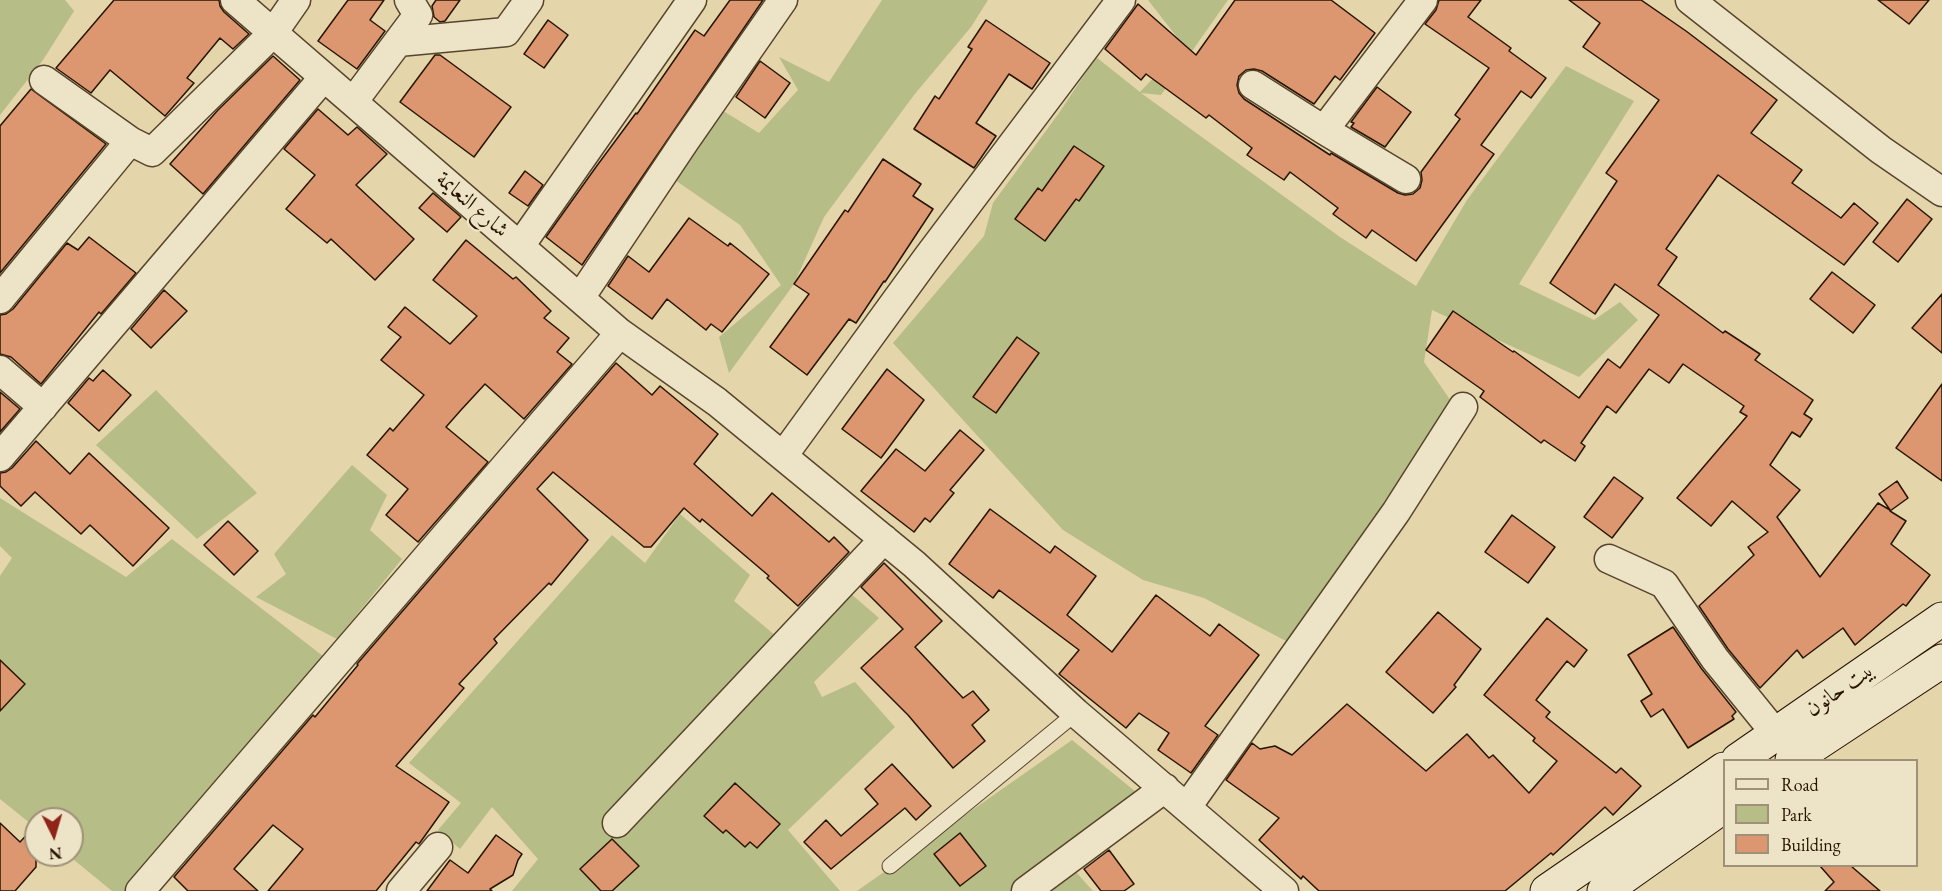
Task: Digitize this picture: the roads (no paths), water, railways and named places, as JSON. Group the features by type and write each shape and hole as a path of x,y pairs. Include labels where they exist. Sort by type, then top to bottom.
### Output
{"main road":[{"name":"بيت حانون","path":"1784,747 1942,620"},
{"name":"بيت حانون","path":"1742,759 1784,747 1942,661"},
{"path":"1547,891 1723,771"},
{"path":"1604,891 1723,807"}],"street":[{"name":"شارع النعايمة","path":"235,0 620,333 717,402 914,564 1076,713 1284,891"},
{"path":"45,80 130,141 152,152 273,33 296,0"},
{"path":"353,102 418,15 409,0"},
{"path":"398,42 506,32 529,0"},
{"path":"520,246 692,0"},
{"path":"580,298 783,0"},
{"path":"783,456 1120,0"},
{"path":"1324,130 1423,0"},
{"path":"1690,0 1881,150 1942,192"},
{"path":"0,457 324,77"},
{"path":"1253,85 1406,179"},
{"path":"0,299 130,141"},
{"path":"140,891 620,333"},
{"path":"0,370 43,407"},
{"path":"1187,807 1396,512 1463,407"},
{"path":"617,823 884,539"},
{"path":"1609,559 1664,584 1715,659 1784,747"},
{"path":"1026,891 1165,788"},
{"path":"401,891 438,847"}],"lane":[{"path":"890,866 1076,713"}]}
